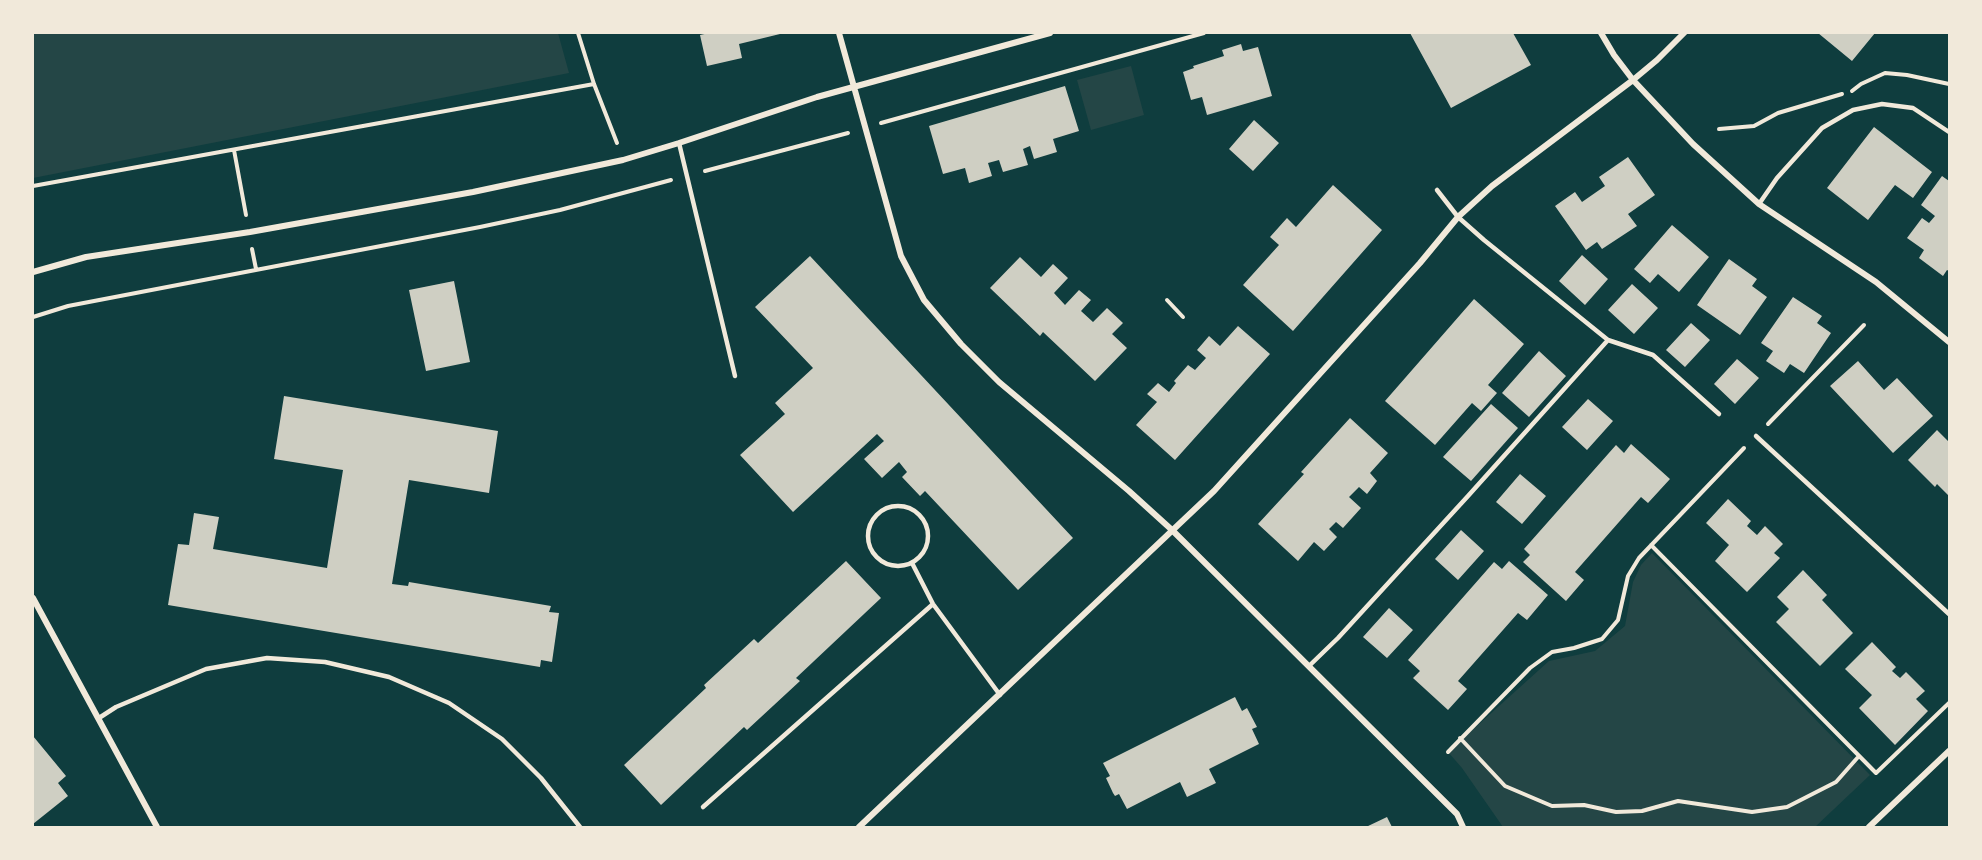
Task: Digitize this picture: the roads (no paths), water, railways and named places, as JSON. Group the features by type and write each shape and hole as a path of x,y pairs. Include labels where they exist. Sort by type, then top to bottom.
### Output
{"street":[{"path":"839,33 901,256 924,300 961,344 999,382 1172,530 1457,814 1463,827"},
{"path":"33,272 86,257 250,232 473,192 623,160 853,86 1050,33"},
{"path":"1601,33 1633,80 1693,144 1759,204 1876,282 1949,342"},
{"path":"859,827 1222,482 1420,263 1458,217 1492,186 1633,80 1684,33"},
{"path":"33,598 157,827"},
{"path":"1869,827 1949,751"}],"lane":[{"path":"1759,204 1777,178 1822,128 1853,110 1882,104 1913,108 1949,132"},
{"path":"679,143 735,376"},
{"path":"1437,190 1458,217 1484,240 1608,340 1653,355 1719,414"},
{"path":"1309,666 1338,638 1453,513 1608,340"},
{"path":"1756,436 1949,614"},
{"path":"906,507 915,511 927,527 926,548 912,563 903,566 885,563 872,551 868,542 871,523 885,508 906,507"},
{"path":"912,563 933,604 1000,695"},
{"path":"704,807 933,604"},
{"path":"99,718 116,707 206,669 267,658 325,662 389,677 449,703 502,739 541,778 580,827"}]}
